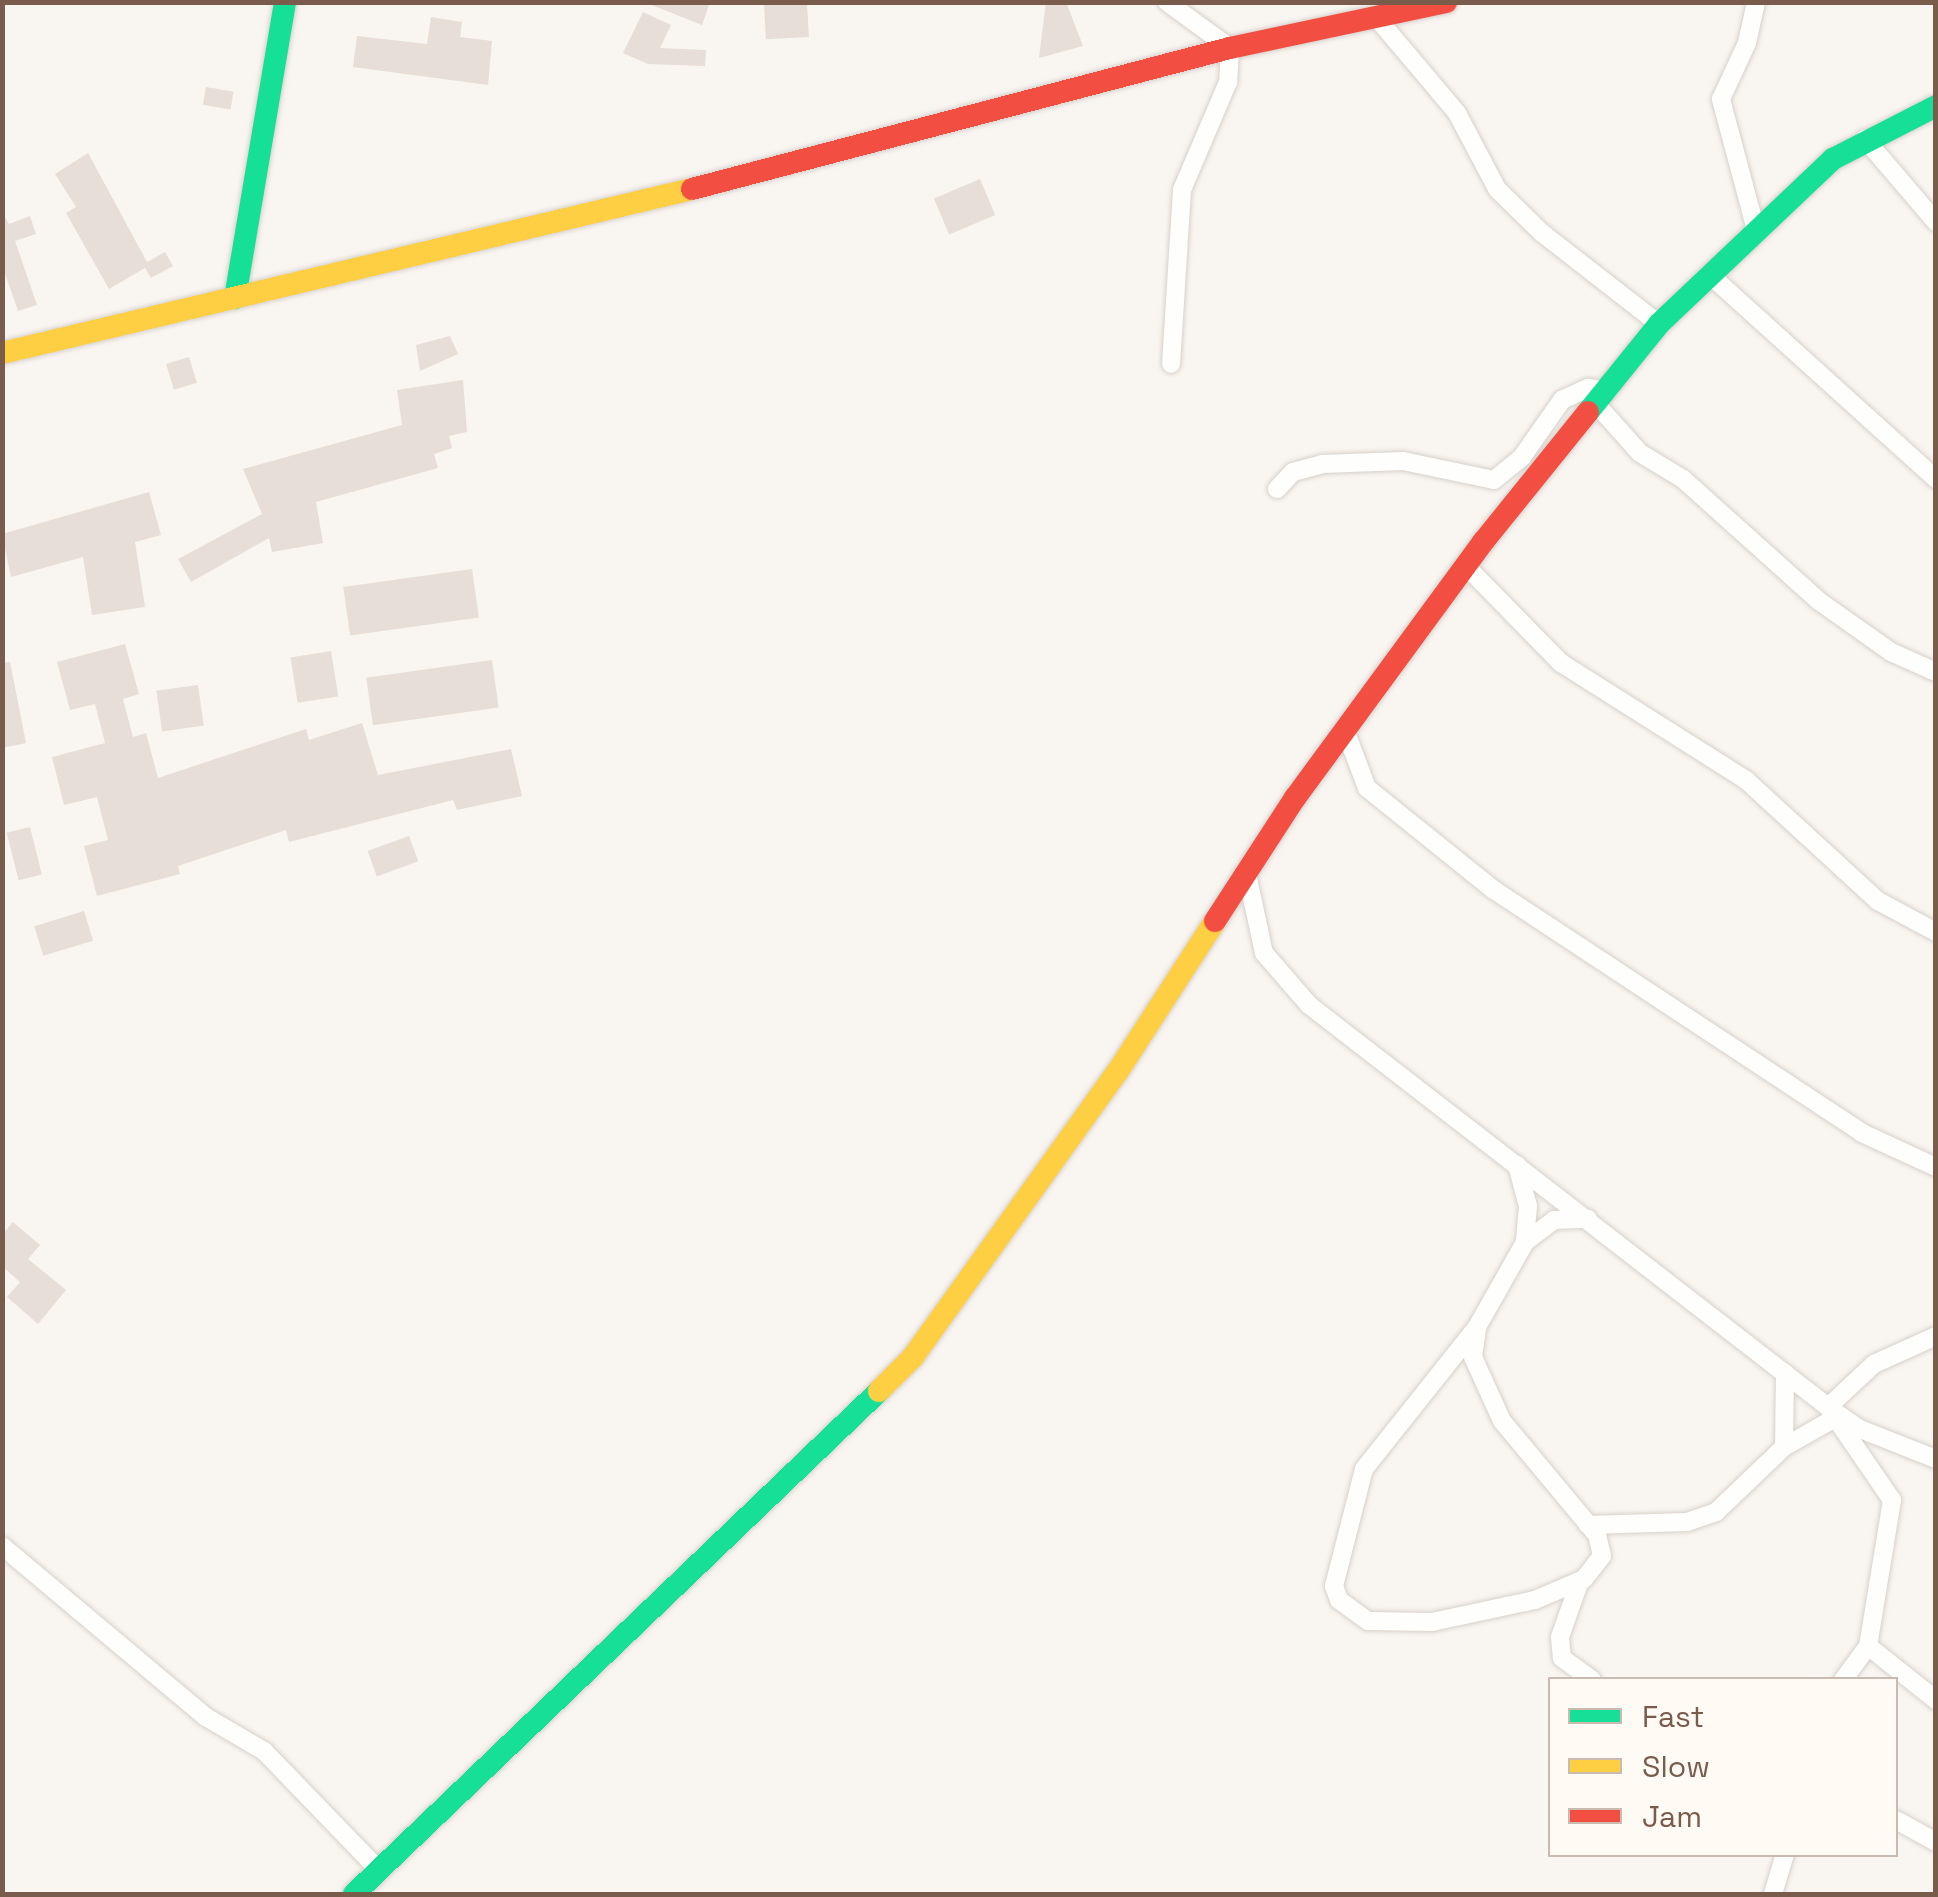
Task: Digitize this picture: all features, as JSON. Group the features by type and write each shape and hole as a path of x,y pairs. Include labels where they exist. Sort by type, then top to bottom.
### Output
{"street":[{"path":"235,298 284,2"},
{"path":"1167,2 1230,48"},
{"path":"2,353 717,183 1230,48 1446,2"},
{"path":"1756,2 1747,43 1721,99 1756,230"},
{"path":"1376,17 1457,113 1497,189 1542,233 1660,324"},
{"path":"1170,364 1182,190 1228,82 1230,48"},
{"path":"354,1894 774,1499 913,1356 1118,1071 1345,730 1466,566 1660,324 1833,158 1936,106"},
{"path":"1866,139 1936,222"},
{"path":"1709,274 1936,479"},
{"path":"1277,489 1293,472 1322,464 1403,461 1494,480 1522,457 1562,400 1588,388 1602,398 1640,453 1683,479 1819,601 1891,652 1936,672"},
{"path":"1466,566 1561,663 1746,780 1878,901 1936,932"},
{"path":"1345,730 1367,788 1494,890 1862,1134 1936,1167"},
{"path":"1246,874 1264,953 1309,1006 1588,1219 1832,1413 1860,1429 1936,1459"},
{"path":"1517,1164 1526,1188 1525,1242"},
{"path":"1588,1219 1554,1220 1525,1242 1476,1328 1364,1469 1334,1586 1339,1600 1368,1621 1432,1622 1535,1600 1579,1582 1595,1568 1604,1547 1625,1526"},
{"path":"1476,1328 1473,1357 1486,1395 1526,1454 1604,1547"},
{"path":"1588,1524 1687,1522 1716,1512 1784,1447 1832,1413 1874,1364 1936,1336"},
{"path":"1784,1447 1785,1373"},
{"path":"1832,1413 1892,1500 1868,1646 1845,1677"},
{"path":"2,1546 206,1716 264,1751 380,1870"},
{"path":"1579,1582 1560,1636 1562,1658 1588,1677"},
{"path":"1868,1646 1936,1700"},
{"path":"1898,1821 1936,1842"},
{"path":"1773,1894 1785,1857"}],"building":[{"path":"644,2 710,2 702,25"},
{"path":"807,2 809,37 766,39 764,4"},
{"path":"1046,2 1066,2 1083,46 1039,58"},
{"path":"643,12 671,25 660,48 706,50 705,66 648,64 623,53"},
{"path":"431,17 462,22 460,37 492,41 488,85 353,67 357,36 427,44"},
{"path":"206,87 234,92 230,110 203,105"},
{"path":"88,153 147,262 165,252 173,266 151,278 145,268 109,289 66,213 76,207 55,174"},
{"path":"980,179 995,215 949,234 934,199"},
{"path":"2,213 9,224 30,216 36,234 15,241 37,305 18,311 2,265"},
{"path":"450,336 458,354 420,371 416,345"},
{"path":"189,357 197,383 174,390 166,364"},
{"path":"463,380 467,432 449,436 452,448 434,454 438,468 316,502 323,543 272,552 269,538 191,582 178,559 262,514 243,469 402,425 397,390"},
{"path":"149,492 161,535 135,542 145,607 92,615 83,557 11,577 2,534"},
{"path":"472,569 479,618 350,636 343,587"},
{"path":"125,644 139,694 123,699 133,737 146,733 158,778 306,729 309,740 362,723 378,775 511,749 522,796 457,810 453,800 289,842 286,830 178,866 180,874 97,896 84,846 108,840 97,797 64,805 52,757 105,743 95,704 70,710 57,662"},
{"path":"331,651 338,696 298,703 291,657"},
{"path":"492,660 499,708 373,725 366,678"},
{"path":"10,662 26,743 2,748 2,663"},
{"path":"198,685 204,726 162,731 156,691"},
{"path":"30,827 42,875 19,880 7,833"},
{"path":"409,836 418,861 377,876 368,851"},
{"path":"84,911 93,941 43,956 34,926"},
{"path":"13,1222 40,1245 28,1259 66,1290 38,1324 7,1297 20,1282 2,1266 2,1235"}],"traffic: fast":[{"path":"235,298 285,2"},
{"path":"1588,412 1659,324 1833,159 1936,106"},
{"path":"354,1894 879,1391"}],"traffic: slow":[{"path":"2,353 692,189"},
{"path":"879,1391 913,1357 1118,1071 1215,921"}],"traffic: jam":[{"path":"692,189 1230,48 1446,2"},
{"path":"1215,921 1295,798 1483,542 1588,412"}]}
